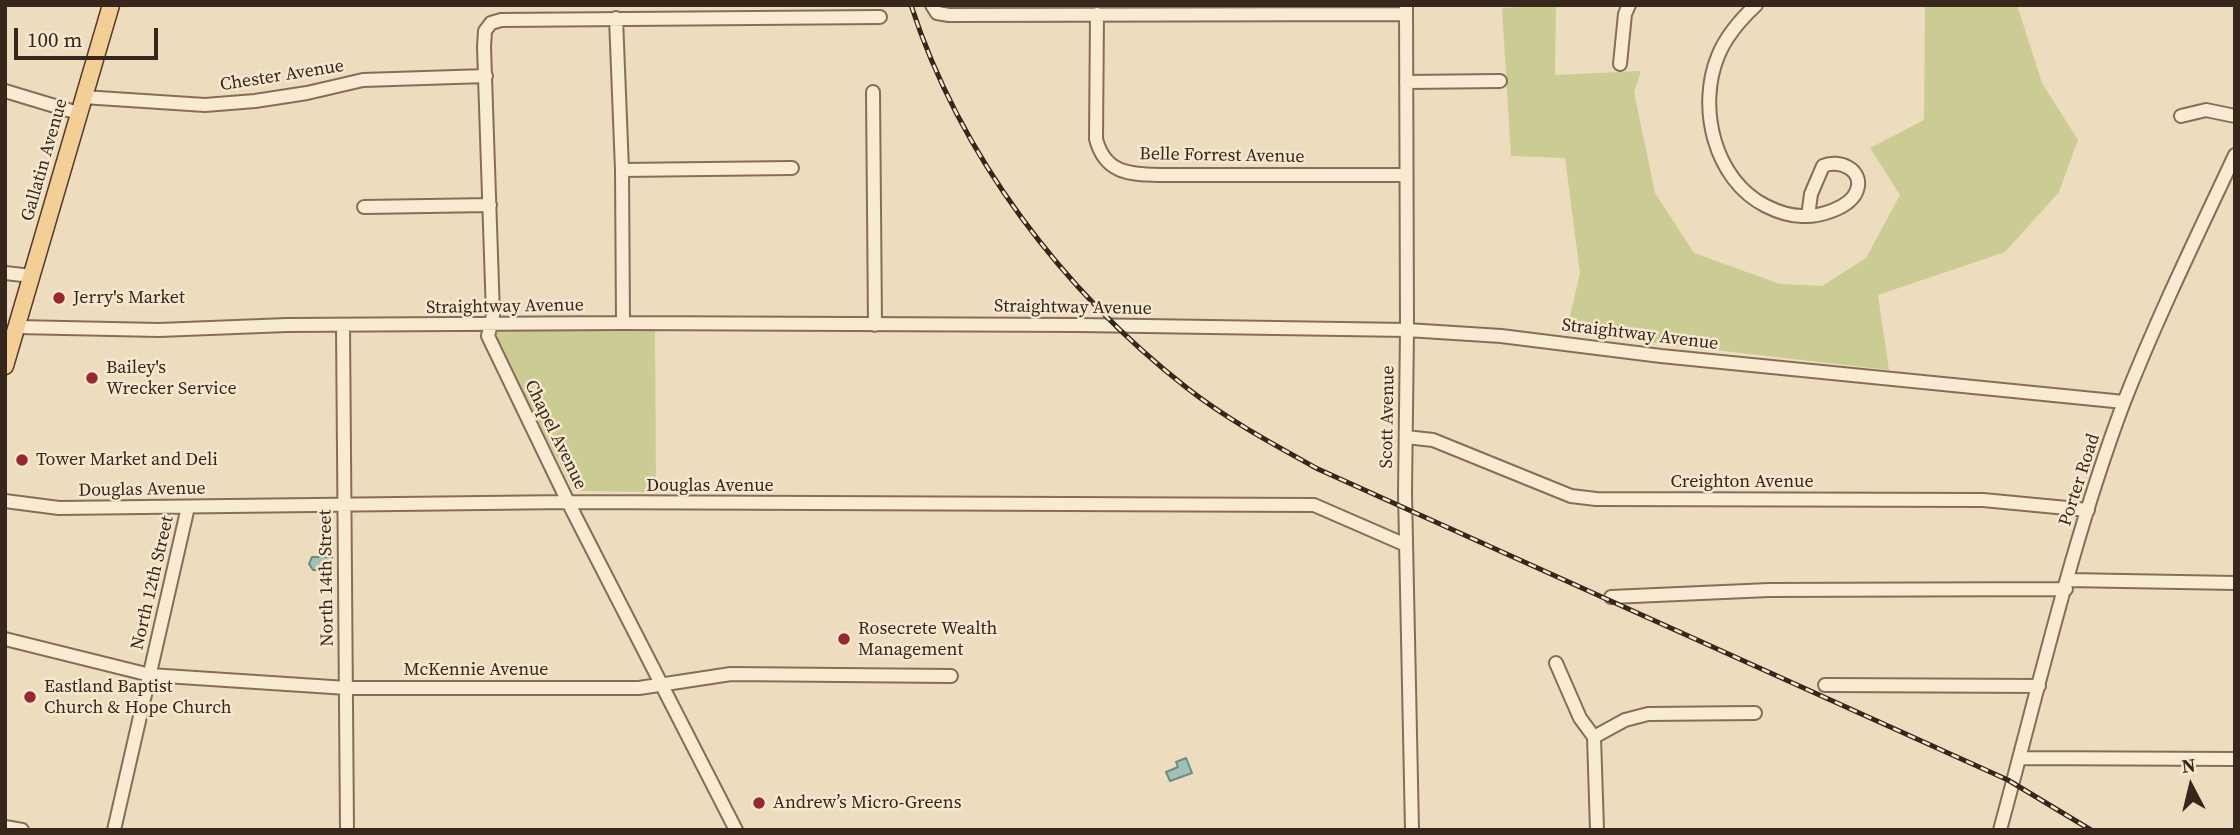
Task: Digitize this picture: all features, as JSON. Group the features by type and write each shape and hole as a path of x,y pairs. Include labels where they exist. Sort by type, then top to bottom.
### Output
{"main road":[{"name":"Gallatin Avenue","path":"5,366 111,5"}],"street":[{"path":"932,5 937,13 949,15 1406,10"},
{"path":"1620,64 1625,14 1629,5"},
{"path":"1756,5 1727,37 1711,76 1708,101 1715,142 1733,176 1762,204 1780,212 1808,216 1845,204 1855,196 1859,186 1857,177 1850,168 1841,163 1823,166 1811,194 1808,216"},
{"name":"Scott Avenue","path":"1406,10 1406,545 1412,830"},
{"path":"623,323 622,170 616,18 829,11 880,17"},
{"name":"Belle Forrest Avenue","path":"1097,14 1096,139 1099,153 1107,163 1118,169 1134,174 1159,175 1406,175"},
{"name":"Chapel Avenue","path":"616,18 501,20 491,23 485,31 493,315 488,336 568,502 736,830"},
{"name":"Chester Avenue","path":"83,97 205,105 268,99 363,80 486,76"},
{"path":"1406,82 1500,81"},
{"path":"5,91 78,113"},
{"path":"873,92 875,325"},
{"path":"2181,116 2206,110 2235,116"},
{"name":"Porter Road","path":"2000,830 2088,510 2124,402 2155,327 2235,155"},
{"path":"622,170 792,168"},
{"path":"364,207 490,205"},
{"path":"5,273 32,276"},
{"name":"Straightway Avenue","path":"17,327 159,330 343,325 623,323 1407,330 1501,336 1661,356 2124,402"},
{"name":"North 14th Street","path":"343,325 347,830"},
{"name":"Creighton Avenue","path":"1406,437 1433,440 1571,496 1596,499 1983,500 2088,510"},
{"name":"Douglas Avenue","path":"5,501 59,508 568,502 1314,505 1406,545"},
{"name":"North 12th Street","path":"114,830 188,507"},
{"path":"1611,597 1769,590 2235,583"},
{"name":"McKennie Avenue","path":"5,639 150,675 347,688 639,688 731,674 951,676"},
{"path":"1556,663 1580,718 1594,737 1597,830"},
{"path":"1825,685 2039,685"},
{"path":"1594,737 1625,720 1648,714 1755,713"},
{"path":"2019,758 2235,759"},
{"path":"5,827 22,830"}],"green space":[{"path":"1556,5 1555,75 1641,71 1634,92 1655,193 1694,253 1780,284 1822,286 1866,258 1900,195 1870,148 1924,120 1925,5 2017,5 2042,83 2078,140 2059,192 2005,252 1878,295 1889,370 1566,333 1580,273 1565,158 1511,156 1502,8"},
{"path":"497,328 655,328 656,492 574,491 495,339"}],"water":[{"path":"312,557 332,557 333,570 313,570 309,564"},
{"path":"1186,758 1192,773 1170,781 1166,772 1178,767 1176,762"}],"railway":[{"path":"911,5 932,61 957,115 987,167 1021,217 1058,264 1098,308 1142,350 1218,411 1318,469 2008,780 2091,830"}],"place":[{"name":"Jerry's Market","path":"59,298"},
{"name":"Bailey's Wrecker Service","path":"92,378"},
{"name":"Tower Market and Deli","path":"22,460"},
{"name":"Rosecrete Wealth Management","path":"844,639"},
{"name":"Eastland Baptist Church & Hope Church","path":"30,697"},
{"name":"Andrew’s Micro-Greens","path":"759,803"}]}
